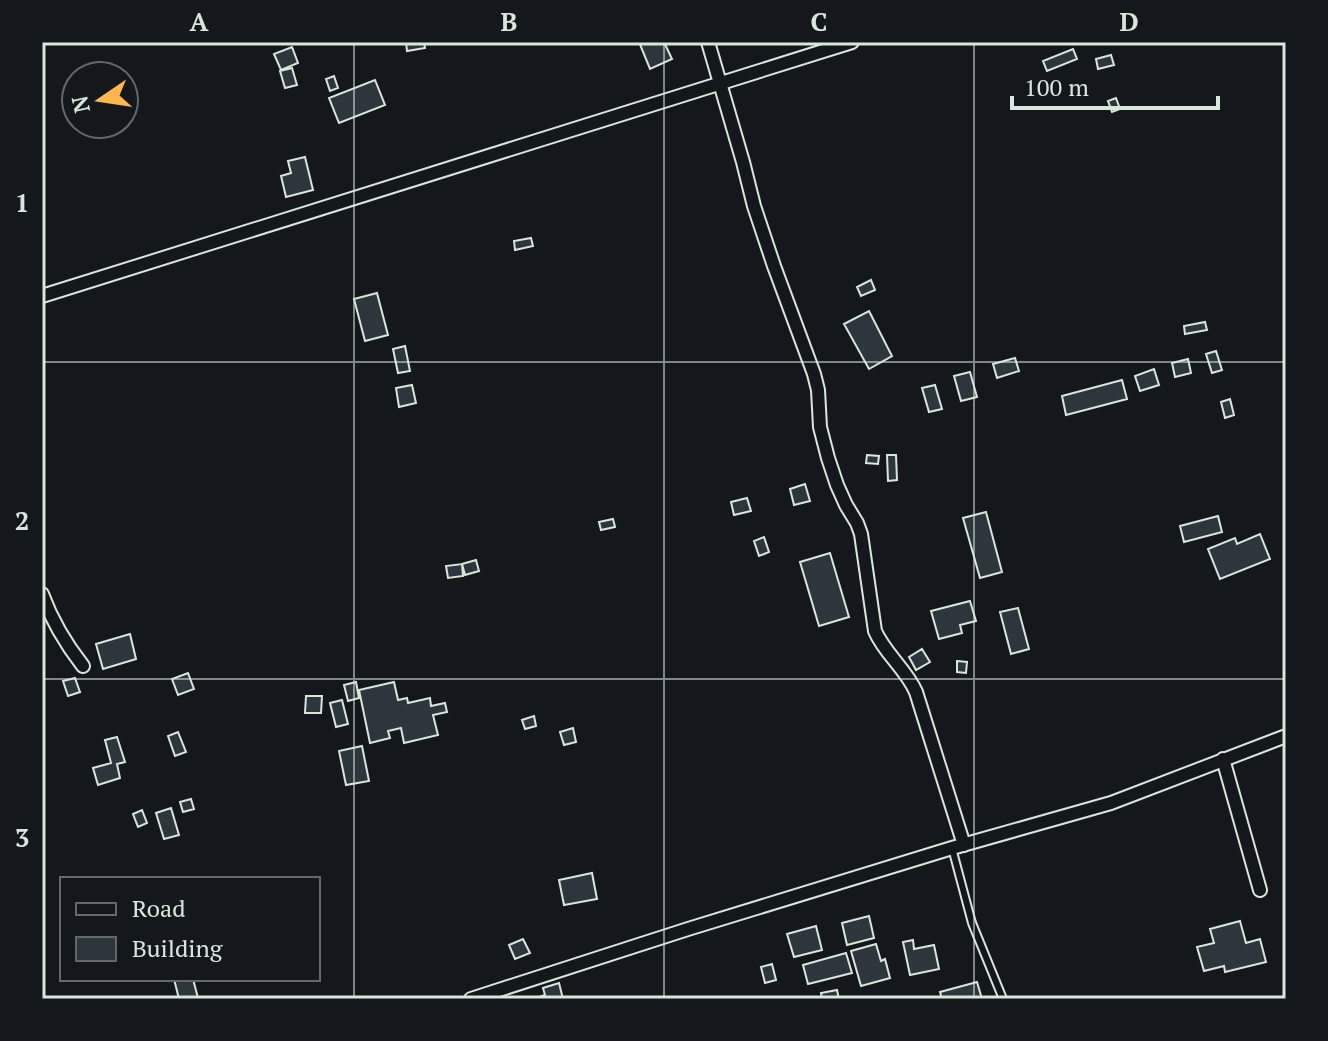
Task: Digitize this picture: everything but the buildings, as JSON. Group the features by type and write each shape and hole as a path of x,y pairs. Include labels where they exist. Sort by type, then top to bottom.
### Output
{"street":[{"path":"708,42 754,206 814,374 820,427 828,458 837,485 861,534 875,631 916,692 958,847"},
{"path":"42,296 852,42"},
{"path":"42,594 65,643 83,666"},
{"path":"471,999 688,929 1111,803 1286,736"},
{"path":"1223,759 1260,890"}],"lane":[{"path":"958,847 972,923 1003,999"}]}
